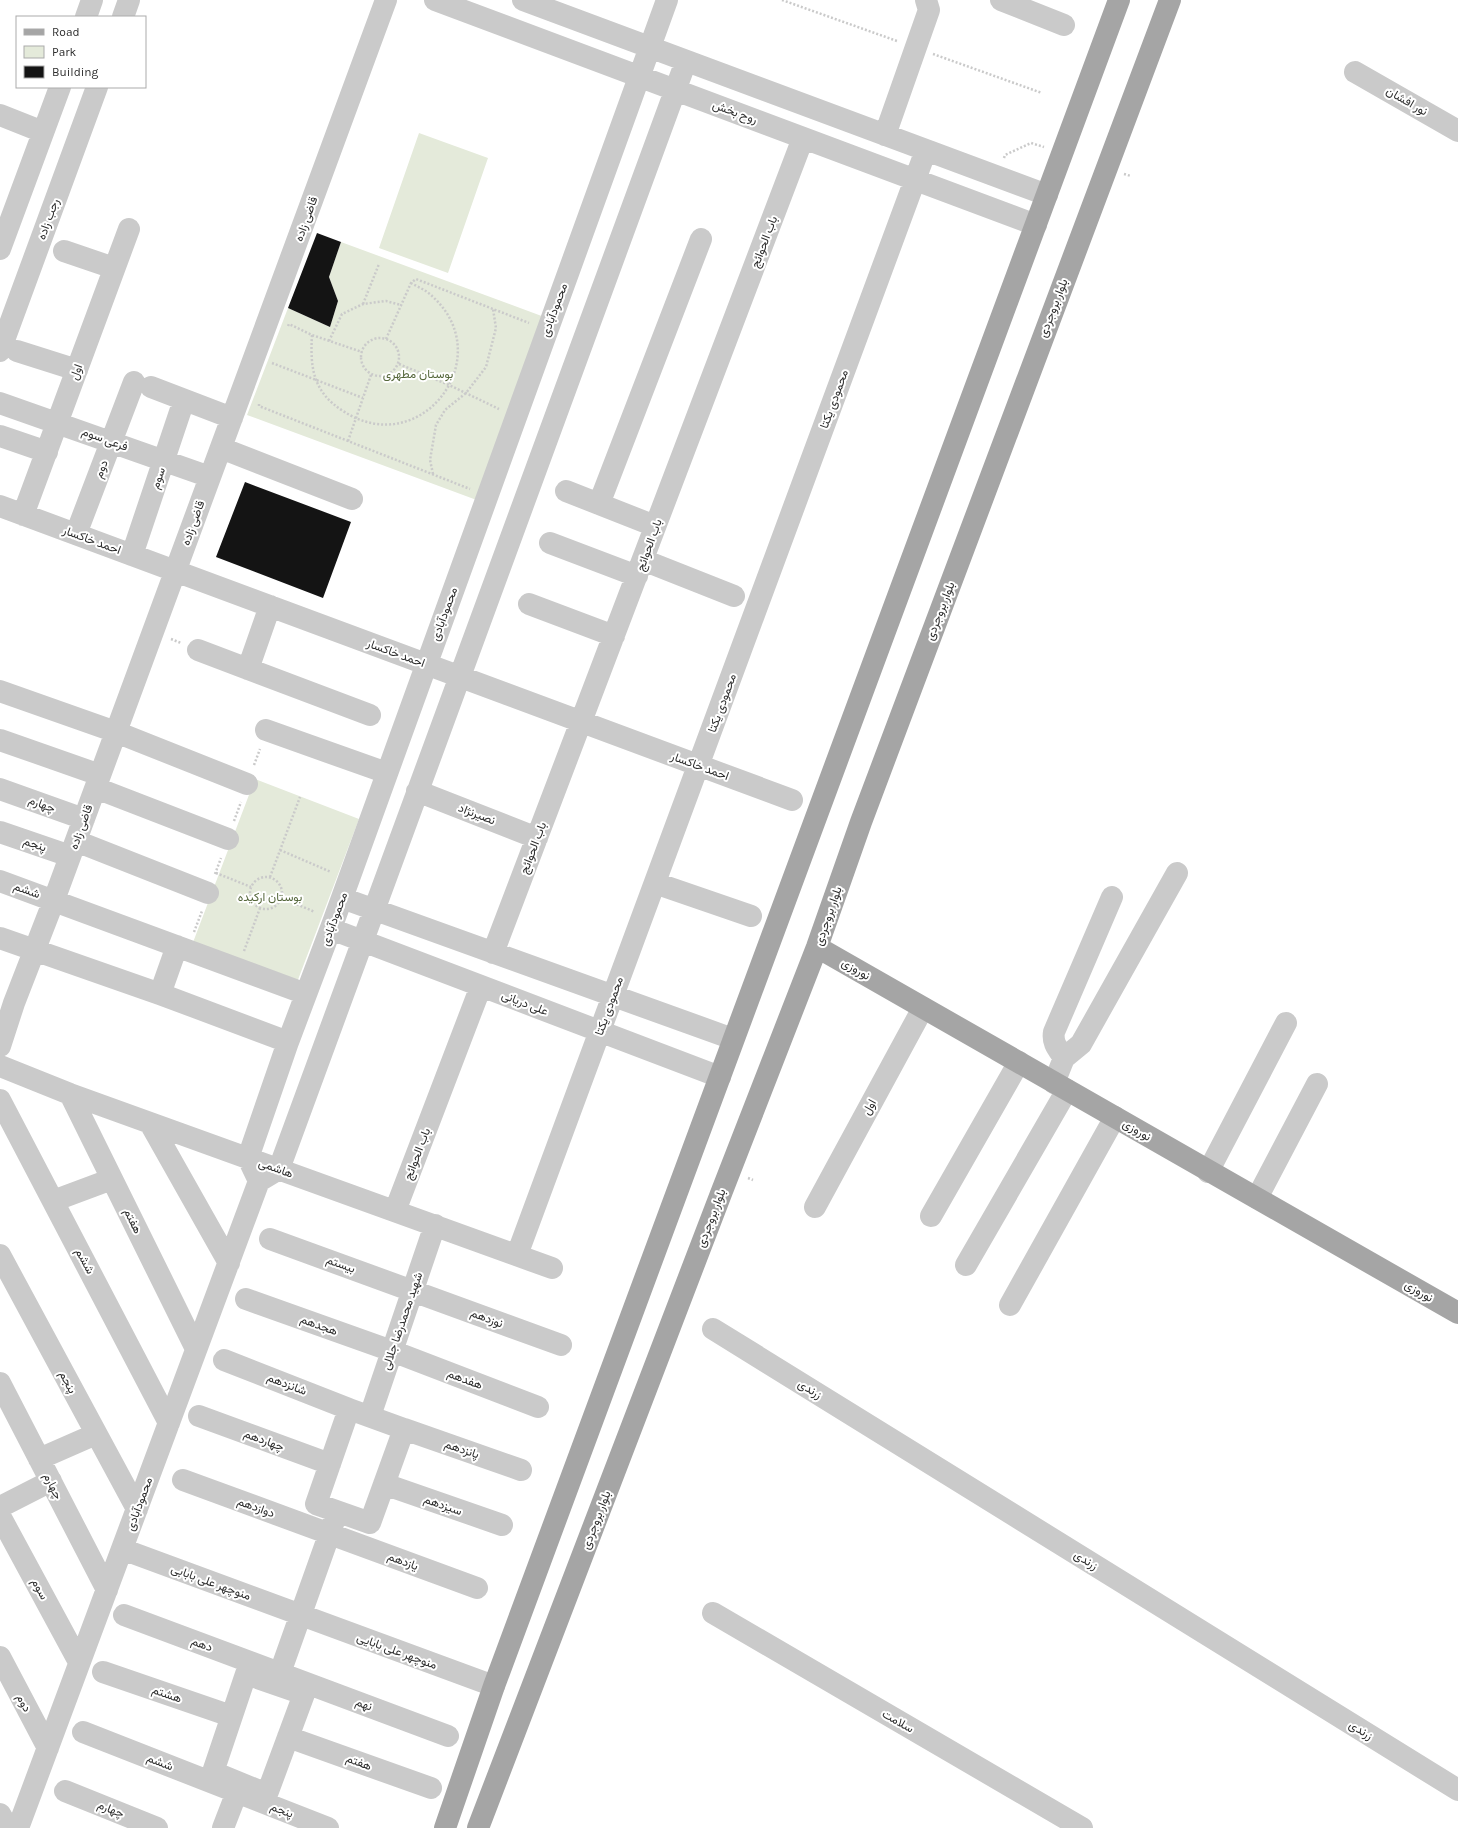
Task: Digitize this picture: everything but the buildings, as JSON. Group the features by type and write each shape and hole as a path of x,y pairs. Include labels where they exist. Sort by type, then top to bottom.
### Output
{"main road":[{"path":"445,1828 494,1686 1120,0"},
{"name":"بلوار بروجردی","path":"478,1828 817,947 861,822 1170,0"},
{"name":"نوروزی","path":"817,947 1115,1117 1208,1172 1257,1198 1458,1313"}],"street":[{"path":"86,16 92,0"},
{"path":"123,16 129,0"},
{"name":"قاضی زاده","path":"0,1046 232,418 265,360 386,0"},
{"name":"روح بخش","path":"435,0 1036,225"},
{"path":"523,0 1047,195"},
{"name":"محمودآبادی","path":"248,1158 288,1042 333,924 666,0"},
{"path":"885,135 929,10 926,0"},
{"path":"1001,0 1064,25"},
{"path":"248,1158 259,1181 278,1169 686,61"},
{"name":"نور افشان","path":"1355,72 1458,131"},
{"path":"0,249 60,88"},
{"name":"رجب زاده","path":"8,351 97,88"},
{"path":"0,115 43,132"},
{"name":"باب الحوائج","path":"493,953 803,138"},
{"name":"محمودی یکتا","path":"518,1255 926,150"},
{"name":"اول","path":"24,515 129,229"},
{"path":"599,504 701,239"},
{"path":"64,251 114,268"},
{"path":"8,351 77,370"},
{"name":"دوم","path":"76,534 112,441 143,385 184,400"},
{"path":"184,400 232,418"},
{"name":"سوم","path":"132,555 184,400"},
{"name":"فرعی سوم","path":"0,403 210,476"},
{"path":"0,436 47,452"},
{"path":"221,448 352,499"},
{"path":"566,491 656,526"},
{"name":"احمد خاکسار","path":"0,506 792,800"},
{"path":"550,543 734,596"},
{"path":"529,604 614,636"},
{"path":"248,669 270,606"},
{"path":"198,650 370,715"},
{"path":"0,691 116,732 247,784"},
{"path":"266,730 387,773"},
{"path":"0,740 98,781 228,839"},
{"name":"چهارم","path":"0,789 84,819"},
{"name":"نصیرنژاد","path":"418,791 537,838"},
{"name":"پنجم","path":"0,832 73,849 208,893"},
{"path":"966,1264 1060,1086 1064,1058 1081,1044 1177,873"},
{"name":"ششم","path":"0,881 306,994"},
{"path":"655,883 751,916"},
{"path":"1064,1058 1055,1045 1053,1038 1054,1032 1112,897"},
{"path":"342,898 733,1039"},
{"name":"علی دریانی","path":"333,924 363,941 720,1077"},
{"path":"0,938 160,994 288,1042"},
{"path":"160,994 182,948"},
{"name":"باب الحوائج","path":"395,1211 481,986"},
{"name":"اول","path":"814,1207 923,1008"},
{"path":"1208,1172 1286,1023"},
{"path":"931,1216 1019,1062"},
{"name":"هاشمی","path":"0,1066 70,1094 552,1268"},
{"path":"1257,1198 1317,1084"},
{"name":"هفتم","path":"70,1094 196,1349"},
{"name":"ششم","path":"0,1100 169,1423"},
{"path":"1010,1305 1115,1117"},
{"path":"150,1123 229,1263"},
{"path":"53,1201 112,1179"},
{"name":"محمودآبادی","path":"18,1828 259,1181"},
{"name":"شهید محمدرضا جلالی","path":"370,1416 435,1225"},
{"name":"بیستم","path":"270,1239 412,1290"},
{"name":"پنجم","path":"0,1254 137,1509"},
{"name":"نوزدهم","path":"412,1290 561,1345"},
{"name":"هجدهم","path":"246,1299 392,1351"},
{"name":"زرندی","path":"713,1330 1458,1790"},
{"name":"هفدهم","path":"392,1351 538,1407"},
{"name":"شانزدهم","path":"224,1360 349,1409"},
{"name":"چهارم","path":"0,1383 107,1590"},
{"path":"349,1409 370,1416 404,1429 370,1523 316,1504 349,1409"},
{"name":"چهاردهم","path":"199,1416 330,1464"},
{"name":"پانزدهم","path":"404,1429 521,1470"},
{"path":"39,1459 96,1434"},
{"name":"دوازدهم","path":"183,1480 329,1534"},
{"path":"0,1507 51,1481"},
{"name":"سیزدهم","path":"384,1484 502,1526"},
{"path":"278,1678 338,1512"},
{"name":"سوم","path":"0,1516 79,1662"},
{"name":"یازدهم","path":"329,1534 477,1588"},
{"name":"منوچهر علی بابابی","path":"122,1549 301,1615"},
{"name":"سلامت","path":"713,1613 1082,1828"},
{"name":"دهم","path":"124,1615 278,1678"},
{"name":"منوچهر علی بابایی","path":"301,1615 494,1686"},
{"name":"دوم","path":"0,1657 48,1748"},
{"name":"هشتم","path":"103,1672 232,1716"},
{"path":"246,1674 278,1678 304,1694 267,1794 238,1788 213,1772 246,1674"},
{"name":"نهم","path":"278,1678 448,1736"},
{"name":"ششم","path":"84,1732 238,1788"},
{"name":"هفتم","path":"288,1737 431,1788"},
{"path":"223,1828 238,1788"},
{"name":"پنجم","path":"238,1788 328,1828"},
{"name":"چهارم","path":"65,1791 156,1828"},
{"path":"0,1814 8,1828"}],"path":[{"path":"1005,155 1031,143"},
{"path":"363,304 378,264"},
{"path":"386,339 411,283 416,279 532,324"},
{"path":"312,335 310,360 315,379 333,405 355,419 377,425 400,424 422,415 440,400 452,380 458,358 456,334 447,313 437,301 431,295 411,283"},
{"path":"329,341 342,314 363,304 386,302 401,305"},
{"path":"433,474 430,460 436,425 445,410 466,393 486,367 496,328 493,309"},
{"path":"287,330 289,324 312,335 362,352"},
{"path":"374,339 386,339 396,346 399,351 398,364 390,374 384,376 371,374 362,364 362,352 364,347 374,339"},
{"path":"265,360 277,357"},
{"path":"265,360 272,371"},
{"path":"265,360 363,398"},
{"path":"398,364 449,385 516,417"},
{"path":"348,441 371,374"},
{"path":"261,399 259,406 472,490"},
{"path":"153,632 198,650"},
{"path":"182,948 208,893 266,730"},
{"path":"270,877 300,797"},
{"path":"280,850 338,874"},
{"path":"216,872 251,887"},
{"path":"270,877 275,879 281,887 282,898 275,906 265,909 260,908 251,900 249,895 251,887 255,880 270,877"},
{"path":"282,898 333,924"},
{"path":"243,956 260,908"}],"green space":[{"path":"419,133 488,158 448,273 379,248"},
{"name":"بوستان مطهری","path":"341,242 547,318 482,502 247,415 288,308 330,327 338,301 329,277"},
{"name":"بوستان ارکیده","path":"255,779 359,819 296,985 192,945"}]}
